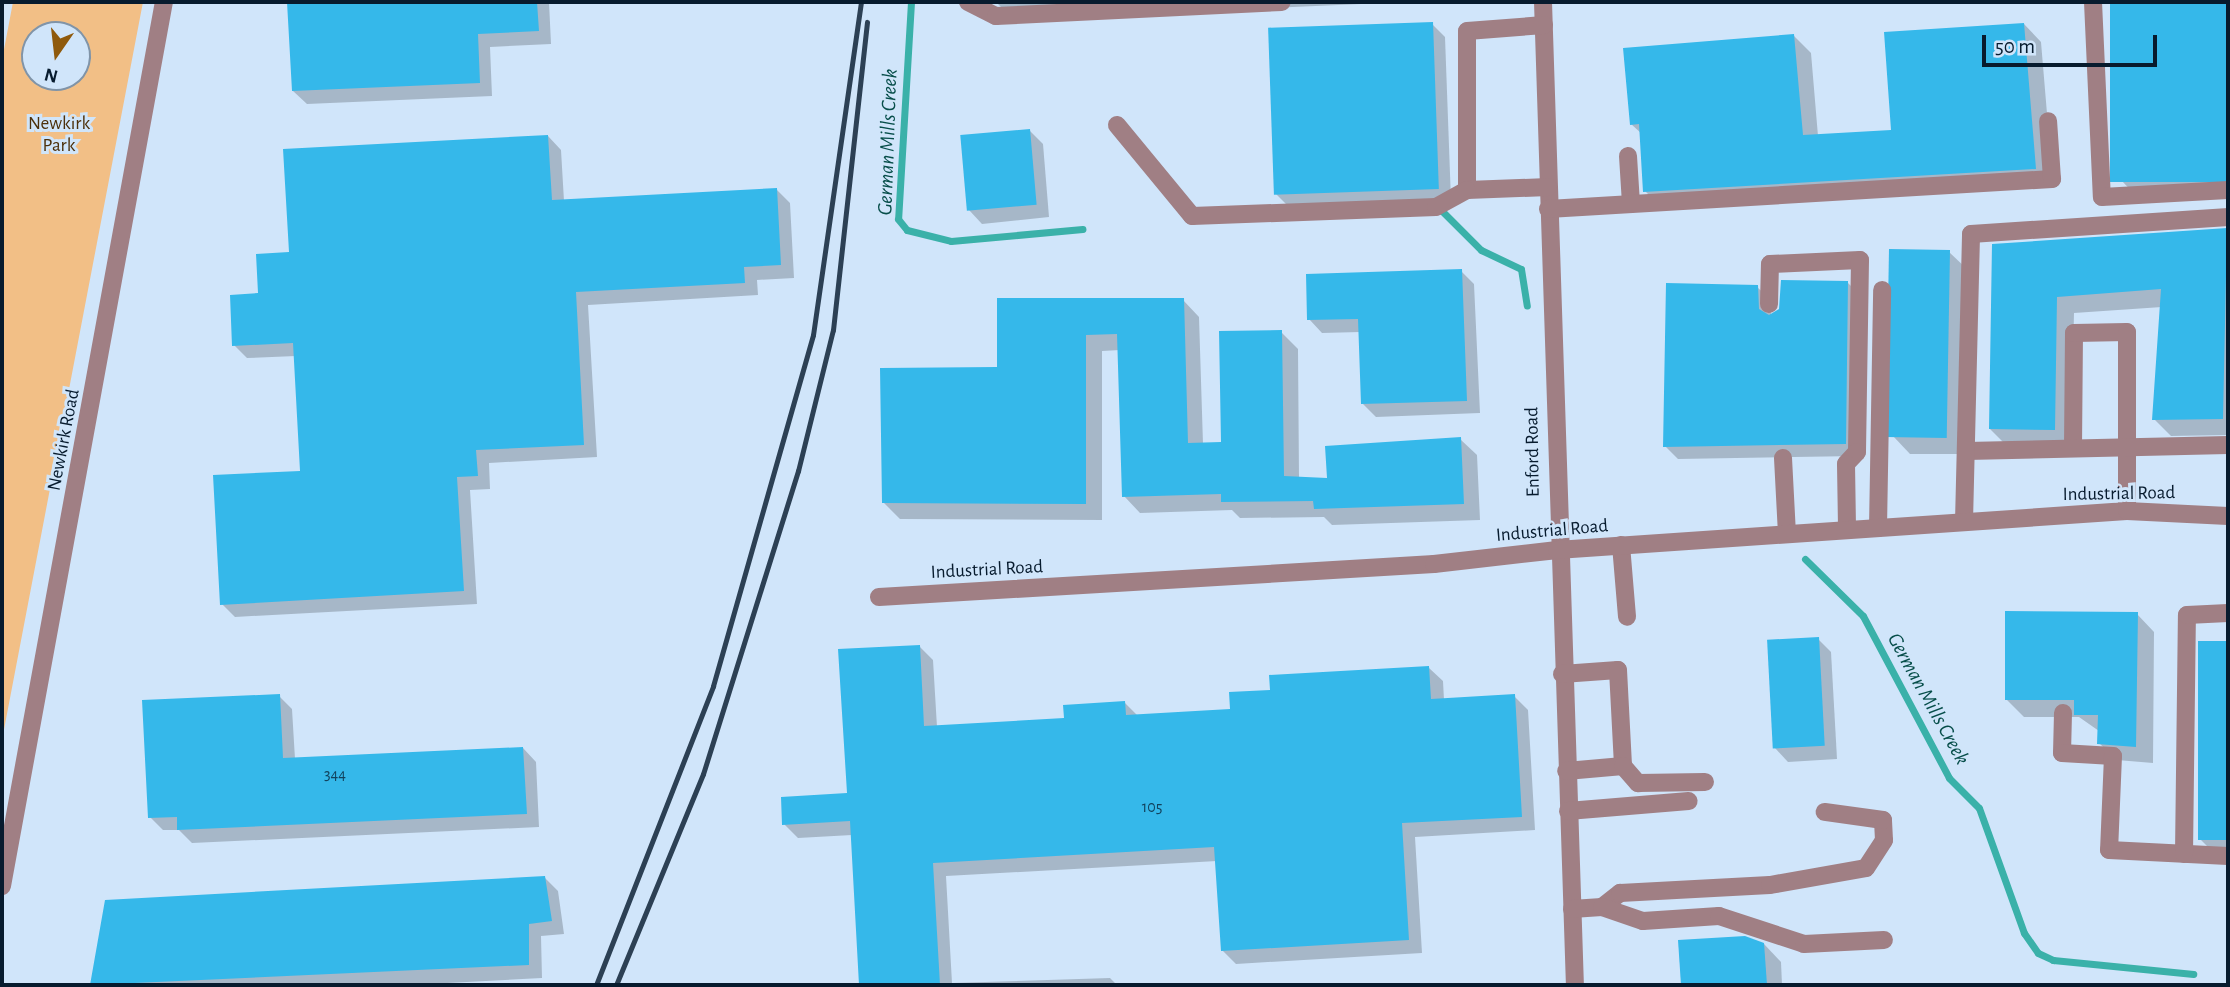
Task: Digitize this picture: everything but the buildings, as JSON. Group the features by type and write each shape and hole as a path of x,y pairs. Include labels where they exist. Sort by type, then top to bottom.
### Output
{"street":[{"name":"Newkirk Road","path":"2,886 164,2"},
{"path":"968,2 996,16 1282,2"},
{"name":"Enford Road","path":"1543,2 1557,550 1575,985"},
{"path":"2092,2 2104,225"},
{"path":"1467,190 1466,31 1544,25"},
{"path":"1548,209 2052,179 2048,121"},
{"path":"1118,125 1192,216 1436,207 1467,190 1548,187"},
{"path":"1628,156 1631,204"},
{"path":"2102,197 2228,190"},
{"path":"1964,522 1971,234 2228,217"},
{"path":"1769,304 1770,264 1860,260 1857,452 1846,464 1847,530"},
{"path":"1878,528 1882,290"},
{"path":"2073,448 2074,333 2127,332 2127,511"},
{"path":"1967,451 2228,444"},
{"path":"1783,458 1787,534"},
{"name":"Industrial Road","path":"879,597 1434,564 1621,545 2127,511 2228,516"},
{"path":"1621,545 1627,617"},
{"path":"2184,854 2187,615 2228,613"},
{"path":"1562,674 1618,670 1623,766 1638,783 1705,782"},
{"path":"2063,713 2062,753 2113,756 2109,850 2228,856"},
{"path":"1566,771 1623,766"},
{"path":"1568,811 1689,801"},
{"path":"1602,907 1620,893 1770,885 1866,868 1884,840 1883,820 1825,811"},
{"path":"1572,909 1602,907 1643,921 1719,916 1804,944 1884,940"}],"green space":[{"name":"Newkirk Park","path":"13,2 143,2 2,740 2,60"}],"waterway":[{"name":"German Mills Creek","path":"911,2 898,219 907,230 951,241 1082,229"},
{"name":"German Mills Creek","path":"1442,211 1481,250 1521,269 1527,306"},
{"name":"German Mills Creek","path":"1805,559 1863,616 1949,778 1979,808 2024,933 2038,953 2053,960 2193,974"}],"railway":[{"path":"596,985 713,686 813,335 861,2"},
{"path":"616,985 703,774 798,471 833,330 867,22"}]}
